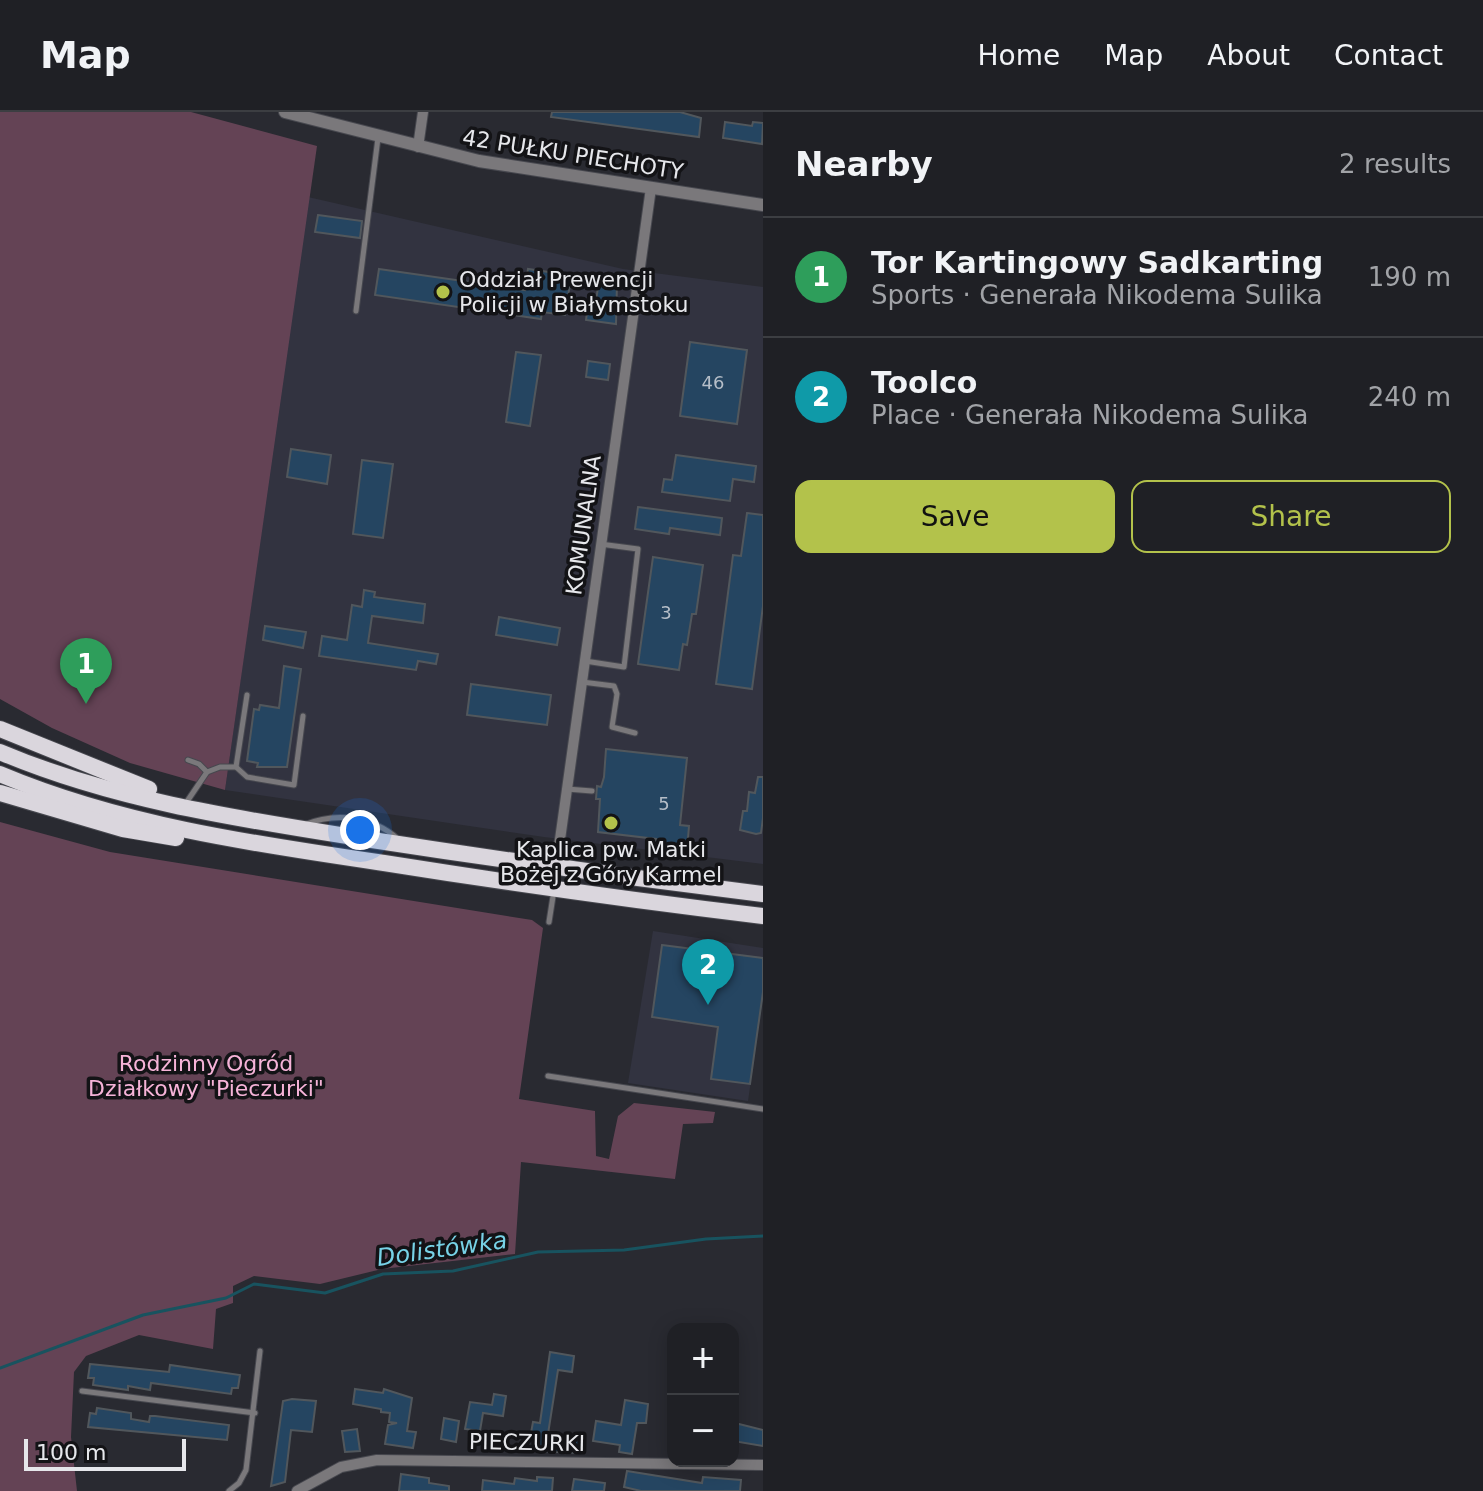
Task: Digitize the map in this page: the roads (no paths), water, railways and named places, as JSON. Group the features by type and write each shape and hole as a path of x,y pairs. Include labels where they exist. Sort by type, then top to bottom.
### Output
{"highway":[{"path":"0,729 131,783 266,823"},
{"path":"0,752 133,795 266,823 556,868 763,894"},
{"path":"0,774 135,818 308,852 763,916"},
{"path":"0,793 123,829 235,849 308,852"}],"street":[{"name":"42 PUŁKU PIECHOTY","path":"285,112 418,147 526,169 763,205"},
{"path":"418,147 423,112"},
{"name":"KOMUNALNA","path":"556,868 651,188"},
{"name":"PIECZURKI","path":"297,1491 341,1467 377,1460 763,1465"}],"lane":[{"path":"356,311 378,137"},
{"path":"584,661 624,667 638,549 600,544"},
{"path":"581,682 614,686 617,694 612,727 635,733"},
{"path":"236,767 247,695"},
{"path":"188,800 207,772 220,767 236,767 247,777 294,785 303,716"},
{"path":"188,760 199,764 207,772"},
{"path":"566,788 592,791"},
{"path":"549,922 554,889"},
{"path":"548,1076 763,1109"},
{"path":"229,1491 246,1470 260,1351"},
{"path":"82,1391 255,1413"}],"waterway":[{"name":"Dolistówka","path":"0,1368 143,1315 226,1298 254,1284 325,1293 383,1274 453,1271 538,1252 624,1250 706,1239 763,1236"}],"place":[{"name":"Oddział Prewencji Policji w Białymstoku","path":"443,292"},
{"name":"Tor Kartingowy Sadkarting","path":"86,704"},
{"name":"Kaplica pw. Matki Bożej z Góry Karmel","path":"611,823"},
{"name":"Toolco","path":"708,1005"}],"park label":[{"name":"Rodzinny Ogród Działkowy \"Pieczurki\"","path":"206,1076"}]}
